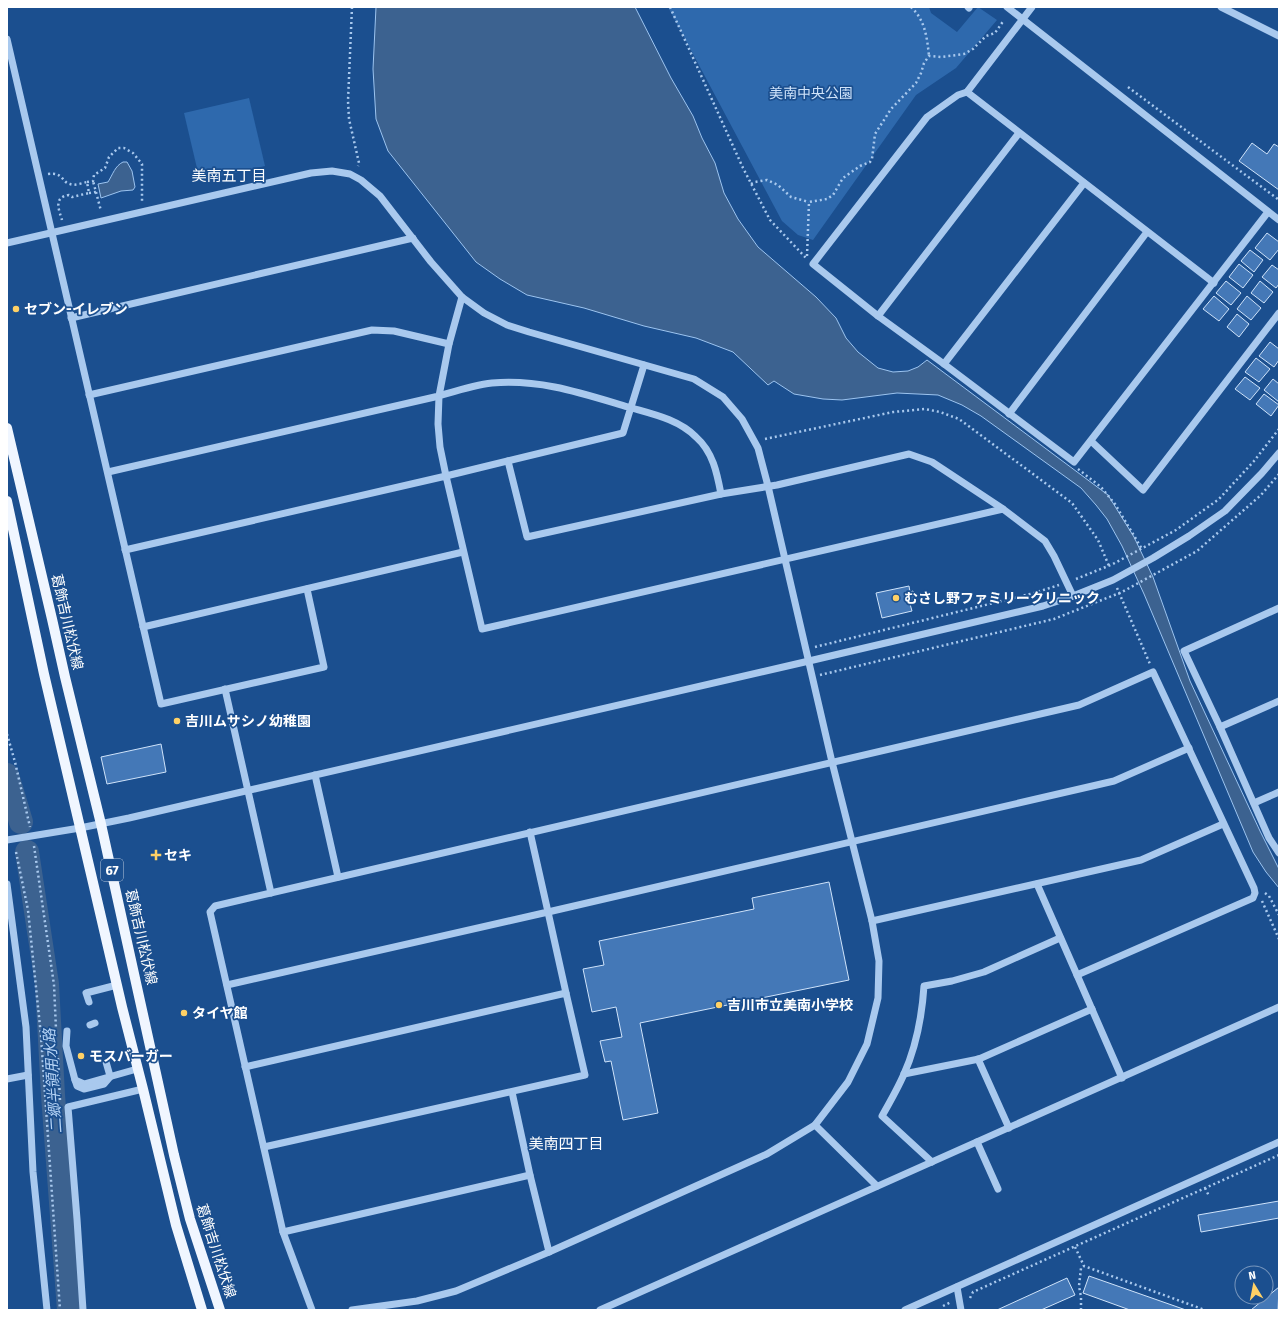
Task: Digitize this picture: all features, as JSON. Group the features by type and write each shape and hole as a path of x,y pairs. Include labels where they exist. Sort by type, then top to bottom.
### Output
{"main road":[{"name":"葛飾吉川松伏線","path":"7,428 65,677 102,824 174,1155 190,1219 220,1310"},
{"name":"葛飾吉川松伏線","path":"7,501 11,535 117,985 176,1225 202,1310"}],"street":[{"path":"1007,7 1279,220"},
{"path":"1032,7 967,92 958,95 927,117 813,264 878,316 1074,462 1268,212"},
{"path":"1221,7 1279,36"},
{"path":"7,39 161,704 324,667 307,589"},
{"path":"967,92 1214,283"},
{"path":"878,316 1019,133"},
{"path":"7,243 311,173 332,170 350,174 361,180 380,196 431,262 462,297 484,313 507,325 529,332 694,379 723,398 742,419 758,448 813,676 832,762 872,921 879,961 878,998 867,1044 848,1082 815,1125 767,1154 549,1252 456,1291 417,1301 352,1310"},
{"path":"944,364 1084,183"},
{"path":"1009,414 1148,232"},
{"path":"71,318 413,238"},
{"path":"462,297 449,344 438,396 438,424 440,447 446,476 482,629 1003,509"},
{"path":"1091,441 1143,490 1279,313"},
{"path":"89,396 372,330 394,331 449,344"},
{"path":"125,550 446,476 623,433 644,364"},
{"path":"108,472 438,396 469,387 490,383 513,382 533,383 563,388 672,420 697,437 705,446 712,458 721,494"},
{"path":"7,840 102,824 315,776 1043,606 1113,580 1189,536 1225,510 1262,473 1279,453"},
{"path":"508,461 527,537 721,494 768,486 909,454 932,462 1003,509 1045,541 1054,556 1073,596"},
{"path":"143,627 463,552"},
{"path":"1279,608 1184,651 1220,727 1269,838 1279,853"},
{"path":"312,1310 283,1232 210,912 215,906 1079,705 1153,672 1255,893 1253,898 1077,975"},
{"path":"225,690 272,893"},
{"path":"1220,727 1279,701"},
{"path":"227,985 1114,781 1189,748"},
{"path":"315,776 338,877"},
{"path":"1254,803 1279,792"},
{"path":"872,921 1141,860 1223,824"},
{"path":"264,1147 585,1075 530,832"},
{"path":"7,884 26,1027 33,1172 47,1310"},
{"path":"1036,884 1122,1078"},
{"path":"932,1162 882,1116 904,1074 911,1056 922,1010 924,986 952,981 984,972 1060,938"},
{"path":"89,1002 85,991 117,985"},
{"path":"245,1067 566,993"},
{"path":"600,1310 1279,1007"},
{"path":"904,1074 978,1059 1092,1009"},
{"path":"67,1031 66,1046 75,1080 84,1084 138,1068"},
{"path":"978,1059 1009,1128"},
{"path":"106,1062 110,1076"},
{"path":"7,1078 28,1075"},
{"path":"83,1310 68,1107 143,1089"},
{"path":"512,1092 549,1252"},
{"path":"815,1125 877,1186"},
{"path":"977,1142 998,1189"},
{"path":"905,1310 1279,1142"},
{"path":"283,1232 530,1175"},
{"path":"957,1287 961,1310"}],"path":[{"path":"352,7 348,100 349,119 359,163 358,166"},
{"path":"670,7 740,161 770,220 813,264"},
{"path":"751,184 767,180 778,186 791,197 809,202 827,199 833,195 843,178 860,166 870,162 872,159 875,134 891,109 916,84 924,62 929,56 924,25 911,7"},
{"path":"929,56 942,57 964,54 973,49 986,36 995,33 1004,20"},
{"path":"1128,87 1279,200"},
{"path":"101,211 93,181 94,175 105,168 109,157 118,148 124,148 134,153 142,164 142,202"},
{"path":"39,176 56,174 72,185 93,181"},
{"path":"86,182 89,193"},
{"path":"62,220 57,204 60,198 64,195 69,195 72,197 96,192"},
{"path":"807,258 809,202"},
{"path":"765,439 893,412 925,409 940,412 959,420 1072,503 1098,540 1109,566"},
{"path":"1076,579 1109,566 1176,530 1219,499 1254,461 1279,429"},
{"path":"1074,462 1079,470 1101,487 1115,504 1141,549"},
{"path":"813,676 1054,618 1120,593 1152,576"},
{"path":"1113,580 1120,593 1153,672"},
{"path":"806,649 1034,593 1059,585"},
{"path":"7,734 29,823"},
{"path":"34,845 54,985 57,1032"},
{"path":"16,852 28,910 41,1036 60,1310"},
{"path":"1279,915 1269,896 1263,891 1255,893 1261,900 1277,931 1279,939"},
{"path":"58,1056 60,1104"},
{"path":"968,1301 973,1292 1279,1156"},
{"path":"1205,1188 1209,1196"},
{"path":"1075,1247 1084,1266 1205,1310"},
{"path":"1081,1310 1079,1286 1081,1268 1084,1266"}],"green space":[{"name":"美南中央公園","path":"668,7 929,7 931,13 957,32 978,7 997,20 956,68 916,95 813,240 798,235 782,221"},
{"path":"249,98 265,166 200,181 184,113"}],"shaded area":[{"path":"376,7 635,7 671,78 693,116 715,163 724,193 738,219 758,247 816,297 836,318 846,338 858,352 878,368 893,372 908,371 918,367 927,360 1108,495 1134,537 1153,577 1190,681 1279,869 1279,888 1253,852 1144,594 1122,546 1107,519 1081,488 981,416 962,405 938,395 897,393 842,400 823,399 794,394 774,381 768,385 733,352 696,338 644,326 584,308 527,295 500,279 476,262 388,151 376,119 373,69"},
{"path":"123,162 127,162 132,171 135,187 133,190 121,191 101,198 98,184 108,182 116,168"}],"building":[{"path":"1252,143 1267,154 1274,144 1279,147 1279,190 1239,161"},
{"path":"1267,233 1279,242 1279,249 1270,260 1255,248"},
{"path":"1250,250 1263,260 1254,272 1241,261"},
{"path":"1239,264 1253,275 1243,288 1229,277"},
{"path":"1272,265 1279,270 1279,284 1276,288 1262,277"},
{"path":"1226,281 1241,293 1231,305 1216,293"},
{"path":"1260,281 1273,292 1264,303 1251,293"},
{"path":"1214,296 1229,309 1219,321 1203,309"},
{"path":"1247,296 1261,308 1251,320 1237,309"},
{"path":"1237,314 1249,324 1239,337 1227,327"},
{"path":"1270,342 1279,349 1279,360 1274,367 1259,356"},
{"path":"1256,358 1270,369 1259,382 1245,372"},
{"path":"1245,377 1260,388 1250,400 1235,389"},
{"path":"1273,379 1279,384 1279,402 1264,390"},
{"path":"1264,394 1279,405 1271,416 1256,404"},
{"name":"むさし野ファミリークリニック","path":"909,586 910,592 913,591 916,603 910,604 912,611 882,618 876,593"},
{"path":"161,744 166,772 107,784 101,757"},
{"path":"829,882 849,980 640,1023 658,1113 623,1120 611,1061 605,1062 600,1041 622,1037 616,1007 592,1012 583,969 604,965 599,941 754,909 752,898"},
{"path":"1279,1201 1279,1218 1201,1232 1198,1215"},
{"path":"1089,1276 1186,1310 1130,1310 1083,1293"},
{"path":"1067,1278 1075,1295 1041,1310 997,1310"},
{"path":"1279,1287 1278,1310 1251,1310 1257,1305 1274,1305 1274,1291"}],"waterway":[{"name":"二郷半領用水路","path":"7,775 21,822"},
{"name":"二郷半領用水路","path":"27,852 47,984 53,1095 69,1310"}],"place":[{"name":"セブン-イレブン","path":"16,309"},
{"name":"むさし野ファミリークリニック","path":"896,598"},
{"name":"吉川ムサシノ幼稚園","path":"177,721"},
{"name":"セキ","path":"156,855"},
{"name":"吉川市立美南小学校","path":"719,1005"},
{"name":"タイヤ館","path":"184,1013"},
{"name":"モスバーガー","path":"81,1056"}],"district":[{"name":"美南五丁目","path":"229,176"},
{"name":"美南四丁目","path":"566,1144"}]}
